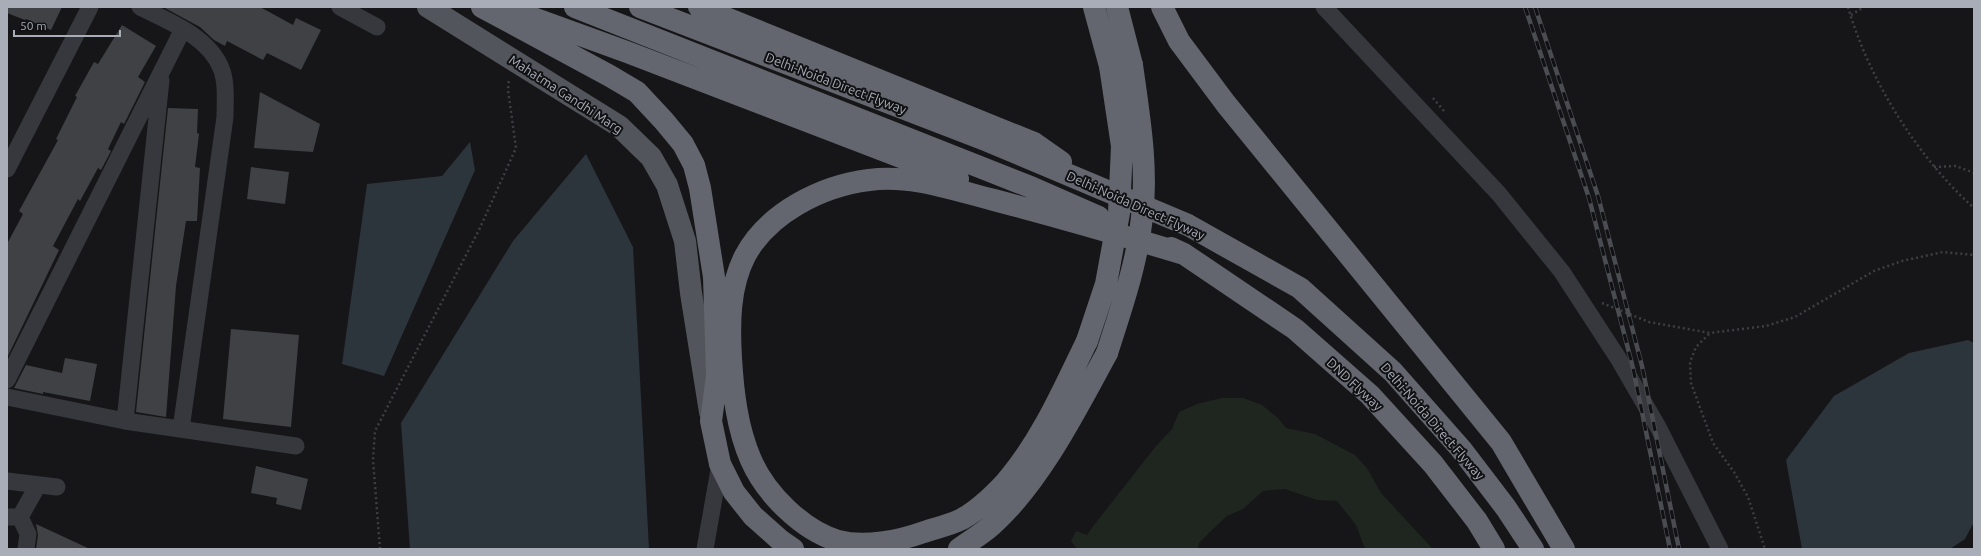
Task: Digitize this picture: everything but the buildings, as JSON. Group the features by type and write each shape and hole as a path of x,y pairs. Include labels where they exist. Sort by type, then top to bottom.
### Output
{"highway":[{"path":"482,7 637,92 664,120 683,144 694,165 714,277 717,376 711,421 720,464 734,492 753,516 780,540 793,549"},
{"path":"502,7 627,52 1052,216"},
{"name":"Delhi-Noida Direct Flyway","path":"575,7 1033,188 1184,254"},
{"name":"Delhi-Noida Direct Flyway","path":"640,7 988,141 1188,225 1300,288 1393,372 1461,449 1506,508 1532,549"},
{"path":"699,7 1034,143 1097,187"},
{"path":"1094,7 1110,66 1122,146 1119,213 1106,284 1087,341 1046,425 1010,478 987,500 963,518 907,538 859,544 838,540 799,519 781,503 767,486 752,462 744,439 732,390 729,325 737,274 746,254 759,236 776,218 797,204 821,193 870,179 910,180 1052,216 1184,254"},
{"path":"959,549 991,526 1008,509 1053,449 1082,401 1107,353 1128,288 1142,217 1144,151 1132,65 1117,7"},
{"path":"1162,7 1179,41 1226,104 1501,442 1564,549"},
{"name":"DND Flyway","path":"1184,254 1295,329 1370,395 1433,464 1477,521 1494,549"}],"main road":[{"name":"Mahatma Gandhi Marg","path":"428,7 619,126 651,157 667,185 685,241 691,293 711,421"}],"street":[{"path":"7,170 90,7"},
{"path":"140,7 183,29 210,49 221,68 226,90 225,117 181,429"},
{"path":"340,7 377,27"},
{"path":"1324,7 1499,194 1562,272 1618,358 1658,427 1720,549"},
{"path":"7,380 183,29"},
{"path":"125,420 162,70"},
{"path":"7,397 125,420 296,446"},
{"path":"706,549 720,464"},
{"path":"7,481 57,487"},
{"path":"26,549 28,534 14,517 38,485"}],"path":[{"path":"1848,7 1865,53 1894,110 1934,167 1974,208"},
{"path":"1851,15 1864,7"},
{"path":"380,549 373,460 376,431 479,230 516,148 508,90 509,78 518,62"},
{"path":"1431,96 1446,113"},
{"path":"1934,167 1956,166 1974,173"},
{"path":"1600,302 1605,306 1649,322 1710,333 1766,326 1794,317 1874,271 1902,261 1942,252 1974,255"},
{"path":"1710,333 1696,347 1690,362 1691,383 1714,443 1734,472 1748,497 1765,549"}],"shaded area":[{"path":"470,142 475,170 384,376 342,364 367,184 442,176"},
{"path":"586,154 633,247 649,549 410,549 401,423 513,241"},
{"path":"1968,340 1974,343 1974,522 1965,539 1950,549 1802,549 1786,460 1834,396 1909,353"},
{"path":"1222,398 1243,398 1262,405 1278,418 1286,428 1315,434 1355,455 1367,468 1381,493 1433,549 1365,549 1356,525 1337,501 1317,500 1285,489 1263,491 1243,509 1227,516 1199,543 1198,549 1077,549 1071,541 1076,531 1087,535 1156,446 1172,429 1179,412 1197,404"}],"railway":[{"path":"1525,7 1589,198 1633,368 1670,549"},
{"path":"1535,7 1598,196 1642,366 1679,549"}]}
